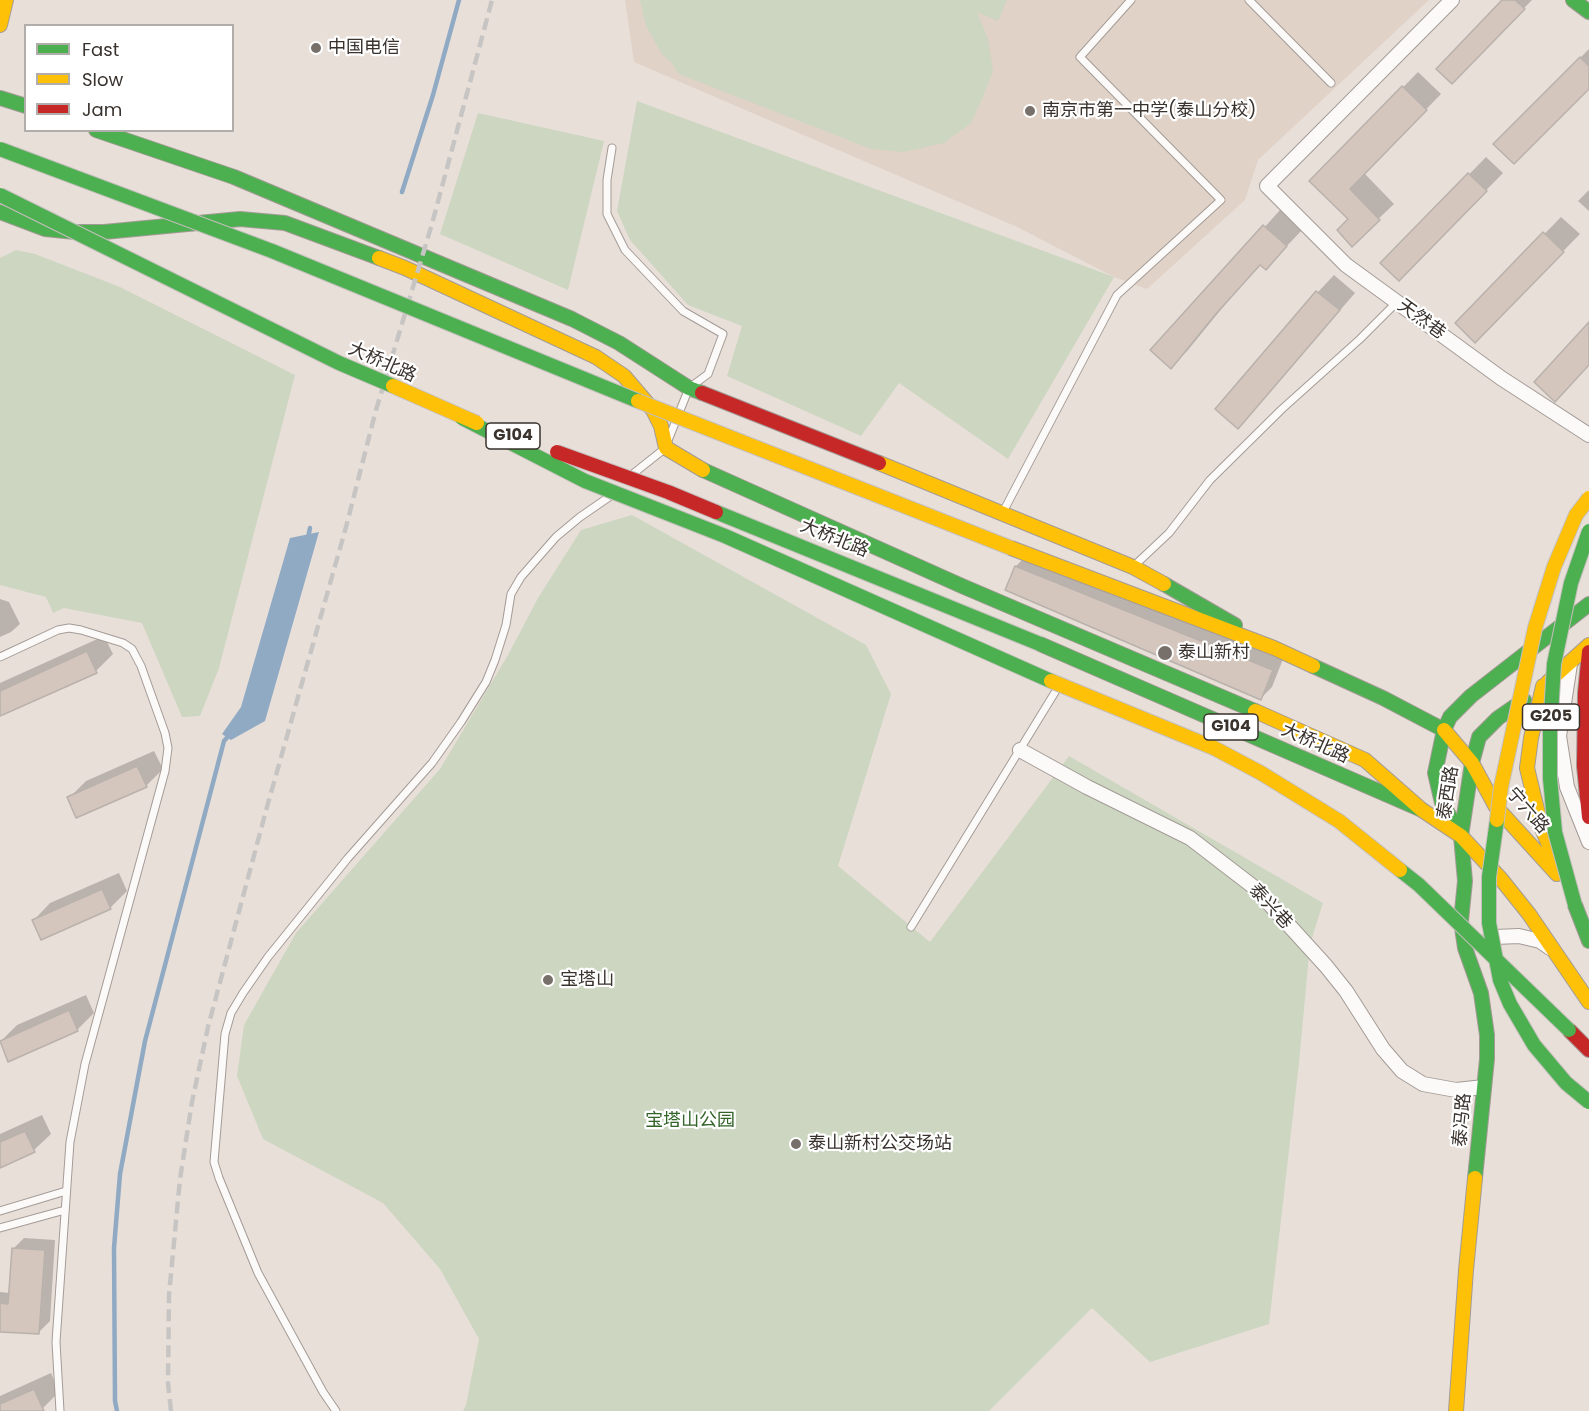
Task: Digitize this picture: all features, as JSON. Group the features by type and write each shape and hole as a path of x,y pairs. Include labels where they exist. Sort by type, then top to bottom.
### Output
{"main road":[{"path":"0,25 6,0"},
{"path":"1574,0 1589,12"},
{"path":"0,98 24,105"},
{"path":"102,132 234,177 572,319 619,343 689,388 1134,567 1274,648"},
{"path":"0,149 272,251 662,411 1274,648 1383,698 1444,730"},
{"name":"大桥北路","path":"0,195 329,358 462,418 668,492 836,559 1040,644 1073,663 1422,810 1461,836 1501,879 1589,1002"},
{"path":"0,212 45,229 75,232 104,232 240,219 285,223 405,268 596,357 624,376 653,410 661,426 666,448 732,484 1365,760 1422,810"},
{"path":"462,418 585,481 725,536 1045,678 1214,748 1261,773 1339,821 1419,885 1589,1050"},
{"path":"1589,498 1576,515 1554,567 1535,628 1501,787 1489,877 1489,923 1492,946 1500,980 1510,1004 1540,1053 1566,1083 1589,1102"},
{"name":"G205","path":"1589,531 1571,583 1554,664 1550,731 1550,778 1555,832 1575,905 1589,941"},
{"name":"泰西路","path":"1461,836 1447,814 1438,791 1435,773 1444,730 1450,717 1459,706 1589,604"},
{"name":"泰西路","path":"1461,836 1472,763 1479,737 1487,727 1543,686 1589,645"},
{"name":"G205","path":"1589,652 1585,693 1584,766 1589,817"},
{"path":"1543,686 1531,738 1527,768 1541,826 1565,883"},
{"name":"宁六路","path":"1444,730 1472,763 1496,807 1589,911"},
{"name":"泰冯路","path":"1456,1411 1487,1035 1481,993 1465,948 1461,921 1465,881 1461,836"}],"street":[{"name":"天然巷","path":"1452,0 1268,186 1346,265 1501,378 1589,435"},
{"path":"1570,663 1559,736 1567,787 1589,842"},
{"name":"泰兴巷","path":"1020,750 1087,787 1190,838 1256,888 1346,991 1383,1049 1402,1071 1423,1084 1456,1090 1484,1087"},
{"path":"1473,969 1477,951 1495,937 1519,936 1540,941 1554,950"}],"lane":[{"path":"1002,513 1117,295 1221,200 1080,57 1131,0"},
{"path":"1249,0 1331,83"},
{"path":"612,148 607,180 607,214 625,249 683,311 723,334 708,374 689,388 666,448 624,481"},
{"path":"1134,567 1168,533 1210,480 1397,302"},
{"path":"336,1411 323,1392 258,1272 214,1162 225,1034 231,1013 268,957 348,858 432,763 461,722 486,682 506,625 511,594 521,577 556,537 609,497 616,489"},
{"path":"0,657 58,630 69,628 123,643 132,649 141,666 165,733 168,748 165,771 85,1064 70,1142 56,1342 60,1411"},
{"path":"911,927 1065,677"},
{"path":"0,1211 66,1191"},
{"path":"0,1228 65,1210"}],"shaded area":[{"name":"南京市第一中学(泰山分校)","path":"625,0 1429,0 1258,160 1245,200 1147,289 1114,277 1017,227 634,62"}],"green space":[{"path":"640,0 1007,0 998,21 977,12 988,39 993,71 971,123 944,143 903,152 871,149 679,74 662,54 646,26"},
{"path":"637,101 1114,277 1008,459 899,383 861,436 727,376 742,326 688,305 630,240 617,211"},
{"path":"478,113 604,141 568,290 440,234"},
{"path":"16,250 35,254 120,287 295,375 219,668 200,716 182,717 142,623 64,608 53,613 46,597 0,585 0,258"},
{"name":"宝塔山公园","path":"632,515 866,645 891,694 838,866 930,942 1069,756 1323,903 1310,944 1299,1063 1269,1324 1150,1362 1092,1308 989,1411 463,1411 479,1339 440,1269 383,1203 263,1139 237,1076 244,1025 296,933 440,769 508,655 538,598 581,530"}],"water":[{"path":"319,532 265,721 231,740 222,734 241,707 290,538"}],"building":[{"path":"1502,0 1515,0 1525,9 1452,84 1436,69"},
{"path":"1580,57 1589,66 1589,89 1514,164 1493,144"},
{"path":"1402,86 1427,110 1350,189 1380,220 1352,247 1337,230 1348,219 1309,181"},
{"path":"1468,173 1487,191 1399,281 1380,263"},
{"path":"1263,225 1287,246 1266,270 1260,265 1171,369 1150,350"},
{"path":"1543,232 1564,252 1475,343 1455,323"},
{"path":"1316,291 1340,310 1238,429 1215,409"},
{"path":"1589,322 1589,365 1555,402 1534,382"},
{"path":"1015,566 1273,670 1261,700 1005,590"},
{"path":"87,651 97,673 0,716 0,691"},
{"path":"137,766 147,787 76,818 67,797"},
{"path":"102,889 111,909 41,940 32,920"},
{"path":"69,1010 78,1031 8,1062 0,1041"},
{"path":"25,1131 35,1152 0,1168 0,1142"},
{"path":"12,1248 45,1250 39,1334 0,1332 0,1303 8,1304"},
{"path":"34,1389 44,1411 0,1411 0,1404"}],"waterway":[{"path":"402,192 433,95 459,0"},
{"path":"308,538 310,528"},
{"path":"117,1411 115,1401 114,1248 120,1174 145,1041 224,741 231,733"}],"railway":[{"path":"171,1411 168,1383 169,1295 180,1179 192,1102 208,1027 376,410 432,224 492,0"}],"traffic: fast":[{"path":"1573,0 1589,12"},
{"path":"0,98 24,105"},
{"path":"102,132 234,177 572,319 619,343 689,388 702,393"},
{"path":"0,149 272,251 638,401"},
{"path":"0,195 339,363 393,386"},
{"path":"0,212 45,229 75,232 104,232 240,219 285,223 379,258"},
{"path":"462,418 585,481 725,536 1051,681"},
{"path":"703,470 962,586 1255,711"},
{"path":"716,512 1040,644"},
{"path":"1575,905 1555,832 1550,778 1550,731 1554,664 1571,583 1589,531"},
{"path":"1164,584 1235,625"},
{"path":"1460,834 1442,803 1435,773 1444,730 1450,717 1471,696 1589,604"},
{"path":"1040,644 1422,810"},
{"path":"1313,666 1383,698 1444,730"},
{"path":"1475,1178 1487,1059 1487,1035 1481,993 1465,948 1461,921 1465,881 1461,836 1472,763 1479,737 1498,718 1524,700"},
{"path":"1497,820 1489,877 1489,923 1500,980 1510,1004 1534,1045 1566,1083 1589,1102"},
{"path":"1400,870 1419,885 1569,1030"},
{"path":"1575,905 1589,941"}],"traffic: slow":[{"path":"0,25 6,0"},
{"path":"379,258 596,357 624,376 653,410 661,426 666,448 703,470"},
{"path":"393,386 477,423"},
{"path":"638,401 1011,548"},
{"path":"879,463 1133,567 1164,584"},
{"path":"1497,820 1501,787 1535,628 1554,567 1576,515 1589,498"},
{"path":"1011,548 1274,648 1313,666"},
{"path":"1548,682 1589,645"},
{"path":"1051,681 1214,748 1261,773 1339,821 1400,870"},
{"path":"1543,686 1531,738 1527,768 1541,826 1556,862"},
{"path":"1255,711 1365,760 1422,810 1461,836 1501,879 1529,914 1589,1002"},
{"path":"1444,730 1472,763 1496,807 1557,874"},
{"path":"1456,1411 1475,1178"}],"traffic: jam":[{"path":"702,393 879,463"},
{"path":"557,452 716,512"},
{"path":"1589,652 1585,693 1584,766 1589,817"},
{"path":"1569,1030 1589,1050"}],"place":[{"name":"中国电信","path":"316,48"},
{"name":"南京市第一中学(泰山分校)","path":"1030,111"},
{"name":"泰山新村","path":"1165,653"},
{"name":"宝塔山","path":"548,980"},
{"name":"泰山新村公交场站","path":"796,1144"}]}
